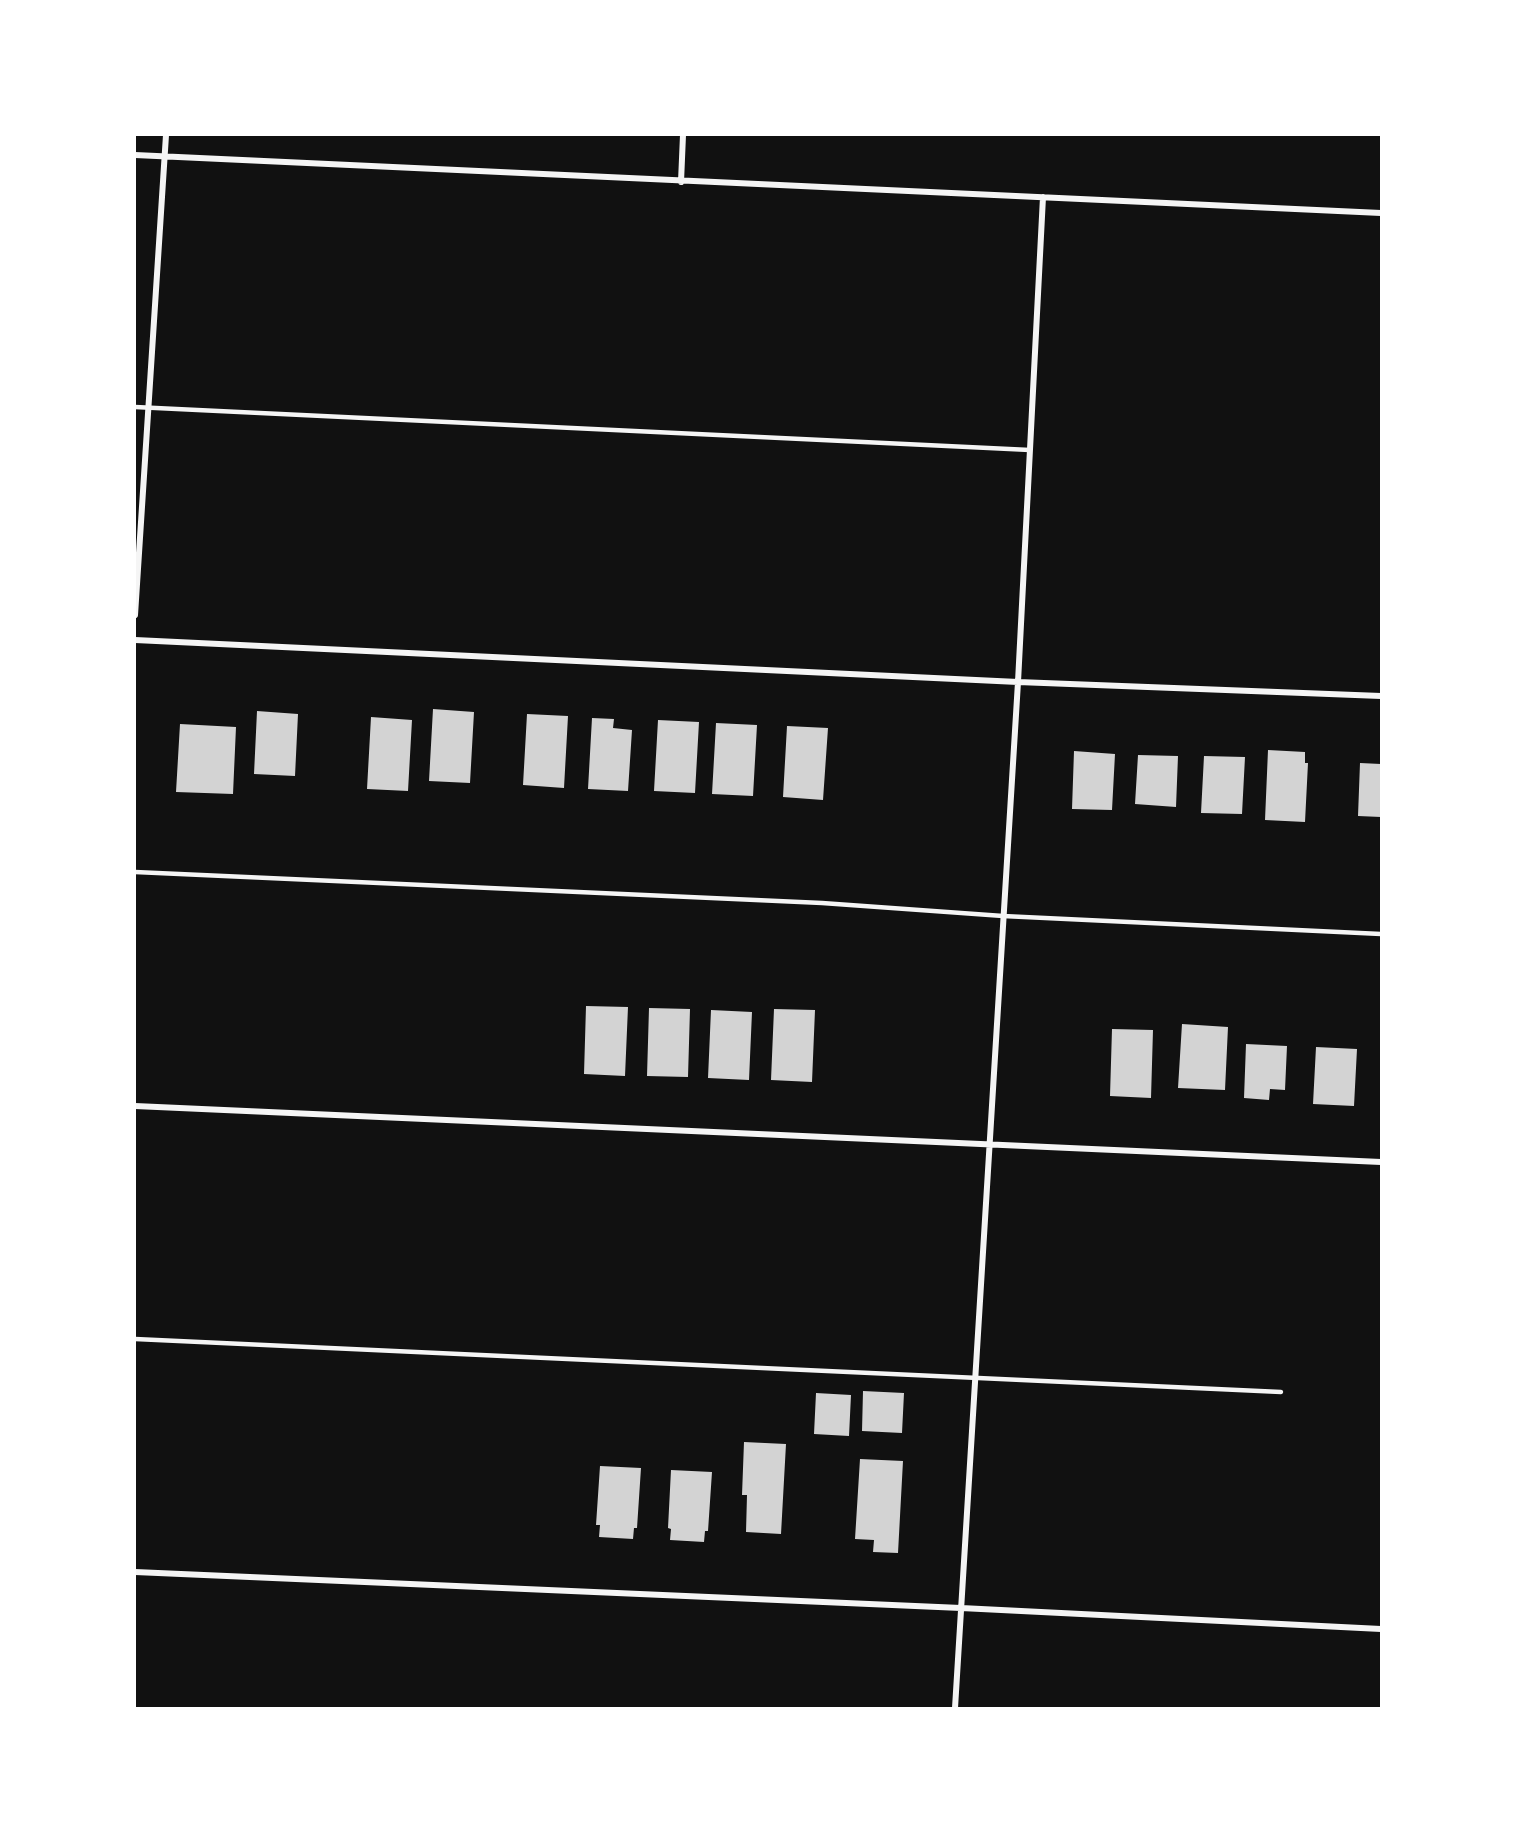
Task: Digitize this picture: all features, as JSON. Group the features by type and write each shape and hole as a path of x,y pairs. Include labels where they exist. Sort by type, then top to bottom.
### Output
{"street":[{"path":"135,615 166,135"},
{"path":"681,182 683,135"},
{"path":"135,155 1381,213"},
{"path":"956,1708 1018,681 1043,197"},
{"path":"135,640 1381,696"},
{"path":"135,1106 1381,1162"},
{"path":"135,1572 1381,1629"}],"lane":[{"path":"135,407 1030,450"},
{"path":"135,872 810,903 1004,916 1381,934"},
{"path":"135,1340 1281,1392"}],"building":[{"path":"433,709 474,712 470,783 429,781"},
{"path":"257,711 298,714 295,776 254,774"},
{"path":"527,714 568,716 564,788 523,785"},
{"path":"371,717 412,720 408,791 367,789"},
{"path":"592,718 614,719 613,728 632,730 628,791 588,789"},
{"path":"658,720 699,722 695,793 654,791"},
{"path":"716,723 757,725 753,796 712,794"},
{"path":"180,724 236,727 233,794 176,792"},
{"path":"787,726 828,728 823,800 783,797"},
{"path":"1268,750 1305,752 1305,763 1308,763 1305,822 1265,820"},
{"path":"1074,751 1115,754 1112,810 1072,809"},
{"path":"1138,755 1178,756 1176,807 1135,804"},
{"path":"1204,756 1245,757 1242,814 1201,813"},
{"path":"1360,763 1381,764 1381,817 1358,816"},
{"path":"586,1006 628,1007 625,1076 584,1074"},
{"path":"649,1008 690,1009 688,1077 647,1076"},
{"path":"774,1009 815,1010 812,1082 771,1080"},
{"path":"711,1010 752,1012 749,1080 708,1078"},
{"path":"1182,1024 1228,1027 1225,1090 1178,1088"},
{"path":"1112,1029 1153,1030 1151,1098 1110,1096"},
{"path":"1246,1044 1287,1046 1285,1090 1270,1089 1269,1100 1244,1098"},
{"path":"1316,1047 1357,1049 1354,1106 1313,1104"},
{"path":"863,1391 904,1393 902,1433 862,1431"},
{"path":"816,1393 851,1395 849,1436 814,1434"},
{"path":"744,1442 786,1444 781,1534 746,1532 747,1495 742,1495"},
{"path":"860,1459 903,1461 898,1553 873,1552 874,1540 855,1539"},
{"path":"600,1466 641,1468 637,1528 634,1528 633,1539 599,1537 600,1525 596,1525"},
{"path":"671,1470 712,1472 708,1531 705,1531 704,1542 670,1540 671,1529 668,1528"}]}
